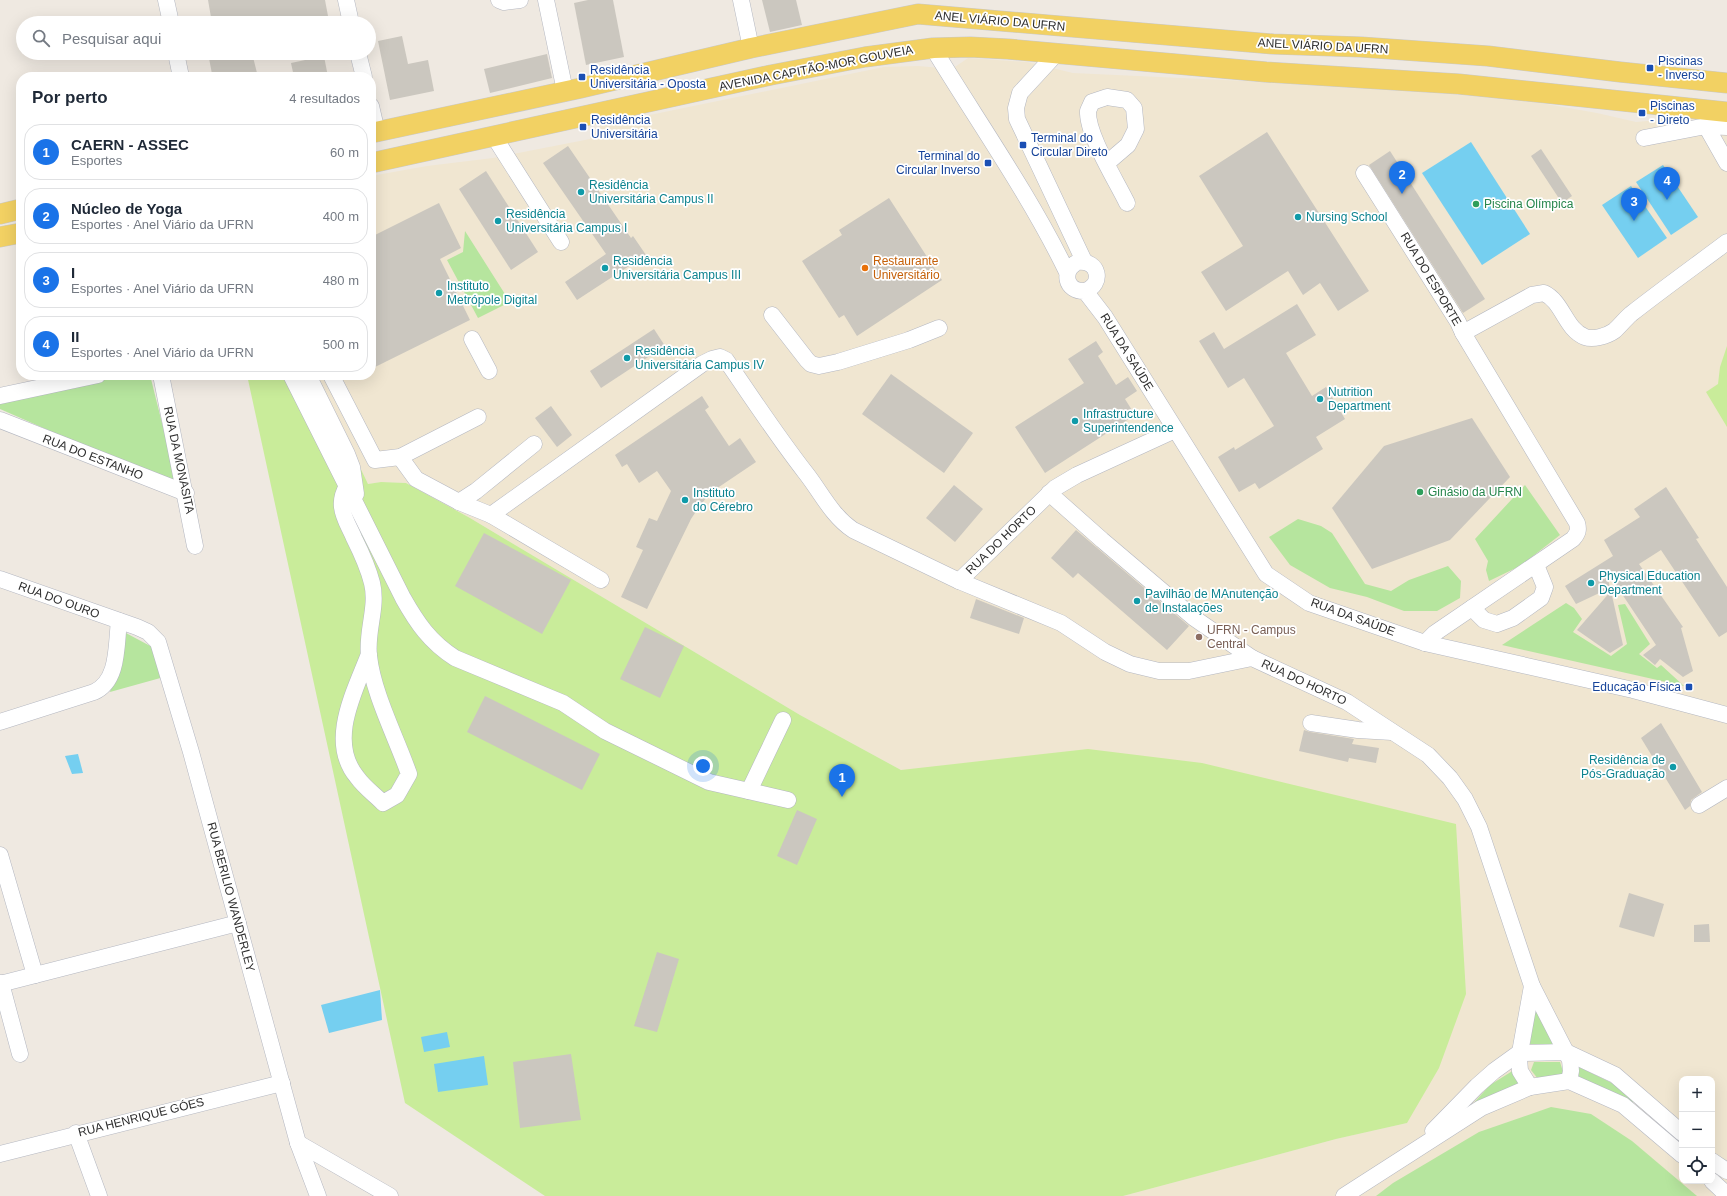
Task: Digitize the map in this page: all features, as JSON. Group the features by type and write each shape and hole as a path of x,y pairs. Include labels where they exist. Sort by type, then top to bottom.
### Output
{"main road":[{"name":"ANEL VIÁRIO DA UFRN","path":"376,133 751,48 916,7 1273,44 1361,47 1488,56 1720,82"},
{"path":"933,48 970,47 1266,72 1459,84 1727,112"},
{"name":"AVENIDA CAPITÃO-MOR GOUVEIA","path":"376,162 492,135 771,75 865,56 933,48"},
{"path":"1660,104 1672,101 1705,101 1720,82"},
{"path":"0,214 16,210"},
{"path":"0,237 16,234"}],"street":[{"path":"166,0 169,16"},
{"path":"346,0 349,16"},
{"path":"499,0 504,2 520,0"},
{"path":"546,0 565,91"},
{"path":"741,0 751,48"},
{"name":"RUA DA SAÚDE","path":"933,48 1011,173 1056,250 1068,272 1067,279 1070,285 1075,289 1085,291 1105,317 1266,574 1309,603 1425,643 1633,690 1727,715"},
{"path":"1056,54 1020,93 1016,108 1017,119 1084,261"},
{"path":"177,60 180,72"},
{"path":"360,60 363,72"},
{"path":"1644,138 1706,126 1727,127"},
{"path":"1706,126 1727,162"},
{"path":"492,135 561,242"},
{"path":"1107,163 1127,202"},
{"name":"RUA DO ESPORTE","path":"1364,173 1463,333 1532,295 1544,293 1555,300 1576,332 1585,337 1599,337 1614,332 1622,322 1650,299 1727,242"},
{"path":"1068,272 1074,264 1084,261 1090,263 1097,274 1097,278 1093,287 1085,291"},
{"path":"772,315 807,360 811,364 819,366 885,348 939,328"},
{"path":"1425,643 1435,633 1573,539 1578,534 1579,528 1463,333"},
{"path":"472,339 488,371"},
{"path":"491,515 702,364 720,357 726,360 792,458 806,472 825,501 843,522 854,530 959,581"},
{"path":"0,396 75,380"},
{"name":"RUA DA MONASITA","path":"162,380 186,493 195,546"},
{"path":"294,380 350,485 358,506 403,598 420,627 442,650 455,658 563,703 605,731 709,782 788,800"},
{"path":"310,380 352,467 350,485 342,496 342,508 361,551 373,585 374,600 368,639 369,654 376,689 409,774 397,795 384,803 356,777 346,756 343,734 350,702 369,654"},
{"path":"335,380 375,460 400,457 478,417"},
{"name":"RUA DO ESTANHO","path":"0,420 186,493"},
{"name":"RUA DO HORTO","path":"1176,430 1077,475 1049,493 959,581 1061,623 1105,652 1130,664 1159,671 1189,671 1252,658 1347,702 1428,755 1450,778 1465,798 1479,827 1532,986 1572,1065 1569,1081"},
{"path":"459,502 476,491 534,444"},
{"path":"400,457 416,479 459,502 491,515 601,580"},
{"path":"1049,493 1194,618 1252,658"},
{"path":"1472,608 1484,620 1497,624 1513,618 1541,598 1544,587 1536,564"},
{"name":"RUA DO OURO","path":"0,579 119,621"},
{"path":"0,722 94,692 102,688 112,674 119,621"},
{"name":"RUA BERILIO WANDERLEY","path":"119,621 148,632 160,645 298,1143 318,1196"},
{"path":"749,791 783,720"},
{"path":"1311,723 1358,730 1394,733"},
{"path":"1699,805 1727,788"},
{"path":"0,855 36,975"},
{"path":"20,1054 1,984 238,923"},
{"name":"RUA DO HORTO","path":"1530,1087 1520,1071 1520,1053 1532,986"},
{"path":"1401,1159 1435,1129 1477,1086 1494,1071 1520,1053 1566,1052 1615,1075 1679,1130"},
{"path":"1344,1196 1482,1108 1530,1087 1569,1081 1623,1105 1679,1152"},
{"name":"RUA HENRIQUE GÓES","path":"0,1154 282,1083"},
{"path":"76,1134 99,1196"},
{"path":"298,1143 390,1196"},
{"path":"1715,1163 1727,1170"},
{"path":"1715,1184 1727,1195"}],"shaded area":[{"name":"UFRN - Campus Central","path":"968,58 1027,62 1073,73 1375,87 1529,101 1597,113 1636,122 1681,118 1727,122 1727,1196 1123,1196 1336,1139 1407,1123 901,770 800,715 470,518 406,483 381,482 368,484 318,380 376,380 376,175 427,166 493,158 590,139 601,125 884,67 918,66 952,69"}],"green space":[{"path":"465,231 510,302 478,318 447,260 463,252"},
{"path":"1727,346 1727,427 1706,392 1718,384 1720,367"},
{"path":"94,380 151,380 178,487 0,409 0,399"},
{"path":"248,380 318,380 368,484 381,482 406,483 470,518 800,715 901,770 1088,749 1202,763 1456,824 1466,994 1439,1068 1407,1123 1336,1139 1123,1196 545,1196 405,1103"},
{"path":"1525,485 1560,535 1520,566 1489,581 1486,570 1488,561 1475,539"},
{"path":"1298,519 1321,526 1332,533 1365,584 1391,591 1409,580 1448,566 1461,581 1460,598 1437,611 1404,611 1367,597 1330,588 1290,565 1269,537"},
{"path":"1566,603 1574,608 1582,619 1573,632 1611,656 1627,644 1618,605 1625,604 1650,644 1639,654 1657,668 1661,665 1684,686 1502,645"},
{"path":"124,632 154,648 164,677 110,692"},
{"path":"1534,995 1553,1045 1530,1044"},
{"path":"1534,1062 1560,1062 1564,1075 1538,1079 1531,1070"},
{"path":"1579,1067 1618,1086 1637,1103 1621,1099 1579,1080"},
{"path":"1514,1070 1520,1084 1470,1107 1490,1085"},
{"path":"1551,1107 1591,1114 1632,1141 1679,1181 1679,1184 1683,1184 1697,1196 1376,1196 1393,1183 1479,1132"}],"water":[{"name":"Piscina Olímpica","path":"1471,142 1530,234 1482,265 1422,173"},
{"path":"1663,165 1698,217 1671,235 1636,182"},
{"path":"1631,186 1667,238 1638,258 1602,205"},
{"path":"78,754 83,773 72,774 65,756"},
{"path":"380,990 382,1020 329,1033 321,1005"},
{"path":"447,1032 450,1047 424,1052 421,1037"},
{"path":"484,1056 488,1085 438,1092 434,1064"}],"building":[{"path":"208,0 325,0 328,16 211,16"},
{"path":"588,0 613,0 624,57 586,65 574,3"},
{"path":"762,0 796,0 802,25 770,32"},
{"path":"402,36 408,64 428,60 434,91 390,100 378,41"},
{"path":"547,54 552,78 490,93 484,69"},
{"path":"209,60 254,60 257,72 221,72 212,72"},
{"path":"305,60 325,60 327,72 293,72 291,63"},
{"name":"Nursing School","path":"1267,132 1369,291 1338,311 1320,283 1303,295 1288,271 1226,311 1201,272 1243,246 1199,176"},
{"path":"568,146 631,238 633,236 646,255 577,300 565,282 606,254 543,163"},
{"path":"1541,149 1572,196 1562,203 1531,156"},
{"path":"1390,151 1485,299 1463,313 1369,165"},
{"name":"Residência Universitária Campus I","path":"486,171 538,252 511,270 459,189"},
{"name":"Restaurante Universitário","path":"889,198 942,280 857,336 844,315 839,318 802,261 842,235 839,230"},
{"name":"Instituto Metrópole Digital","path":"439,203 461,248 440,259 470,320 376,367 376,234"},
{"name":"Nutrition Department","path":"1297,304 1316,335 1286,353 1312,396 1326,387 1345,419 1316,437 1323,449 1259,489 1255,483 1239,492 1218,457 1234,447 1235,450 1274,426 1244,378 1228,388 1199,341 1214,332 1224,349"},
{"name":"Residência Universitária Campus IV","path":"654,329 665,346 601,388 590,371"},
{"name":"Infrastructure Superintendence","path":"1096,341 1103,352 1098,356 1116,385 1128,377 1137,391 1125,399 1135,415 1045,473 1015,427 1084,383 1068,359"},
{"path":"891,374 973,433 944,473 862,414"},
{"name":"Instituto do Cérebro","path":"702,396 709,407 705,410 729,446 740,438 756,462 710,493 699,507 691,519 647,609 621,597 643,550 636,547 649,518 657,521 671,491 657,471 639,483 627,464 622,467 615,455"},
{"path":"551,406 572,435 557,447 535,418"},
{"name":"Ginásio da UFRN","path":"1472,418 1510,477 1450,540 1372,569 1332,508 1384,446"},
{"path":"954,485 983,509 955,542 926,518"},
{"name":"Physical Education Department","path":"1666,487 1699,538 1696,539 1727,587 1727,632 1719,637 1661,550 1639,564 1683,627 1681,628 1693,671 1683,677 1660,659 1655,665 1643,655 1656,645 1606,570 1610,588 1576,604 1565,586 1613,556 1604,540 1640,517 1634,509"},
{"name":"Pavilhão de MAnutenção de Instalações","path":"1076,530 1189,626 1167,650 1078,573 1073,578 1051,558"},
{"path":"484,533 571,580 542,634 455,586"},
{"path":"1611,591 1623,645 1610,653 1577,630"},
{"path":"976,599 1024,618 1019,634 970,618"},
{"path":"645,627 684,646 660,698 620,679"},
{"path":"485,696 600,754 582,790 467,732"},
{"name":"Residência de Pós-Graduação","path":"1661,723 1702,792 1691,800 1690,806 1685,810 1641,738"},
{"path":"1304,730 1354,739 1352,744 1379,748 1376,763 1349,758 1348,762 1299,751"},
{"path":"797,810 817,819 797,865 777,856"},
{"path":"1629,893 1664,904 1654,937 1619,927"},
{"path":"1709,924 1710,942 1694,942 1694,925"},
{"path":"657,952 679,959 657,1032 634,1026"},
{"path":"571,1054 581,1120 520,1128 513,1062"}],"place":[{"name":"Piscinas - Inverso","path":"1650,68"},
{"name":"Residência Universitária - Oposta","path":"582,77"},
{"name":"Piscinas - Direto","path":"1642,113"},
{"name":"Residência Universitária","path":"583,127"},
{"name":"Terminal do Circular Direto","path":"1023,145"},
{"name":"Terminal do Circular Inverso","path":"988,163"},
{"name":"Residência Universitária Campus II","path":"581,192"},
{"name":"Núcleo de Yoga","path":"1402,194"},
{"name":"II","path":"1667,200"},
{"name":"Piscina Olímpica","path":"1476,204"},
{"name":"Nursing School","path":"1298,217"},
{"name":"Residência Universitária Campus I","path":"498,221"},
{"name":"I","path":"1634,221"},
{"name":"Residência Universitária Campus III","path":"605,268"},
{"name":"Restaurante Universitário","path":"865,268"},
{"name":"Instituto Metrópole Digital","path":"439,293"},
{"name":"Residência Universitária Campus IV","path":"627,358"},
{"name":"Nutrition Department","path":"1320,399"},
{"name":"Infrastructure Superintendence","path":"1075,421"},
{"name":"Ginásio da UFRN","path":"1420,492"},
{"name":"Instituto do Cérebro","path":"685,500"},
{"name":"Physical Education Department","path":"1591,583"},
{"name":"Pavilhão de MAnutenção de Instalações","path":"1137,601"},
{"name":"UFRN - Campus Central","path":"1199,637"},
{"name":"Educação Física","path":"1689,687"},
{"name":"Residência de Pós-Graduação","path":"1673,767"},
{"name":"CAERN - ASSEC","path":"842,797"}]}
